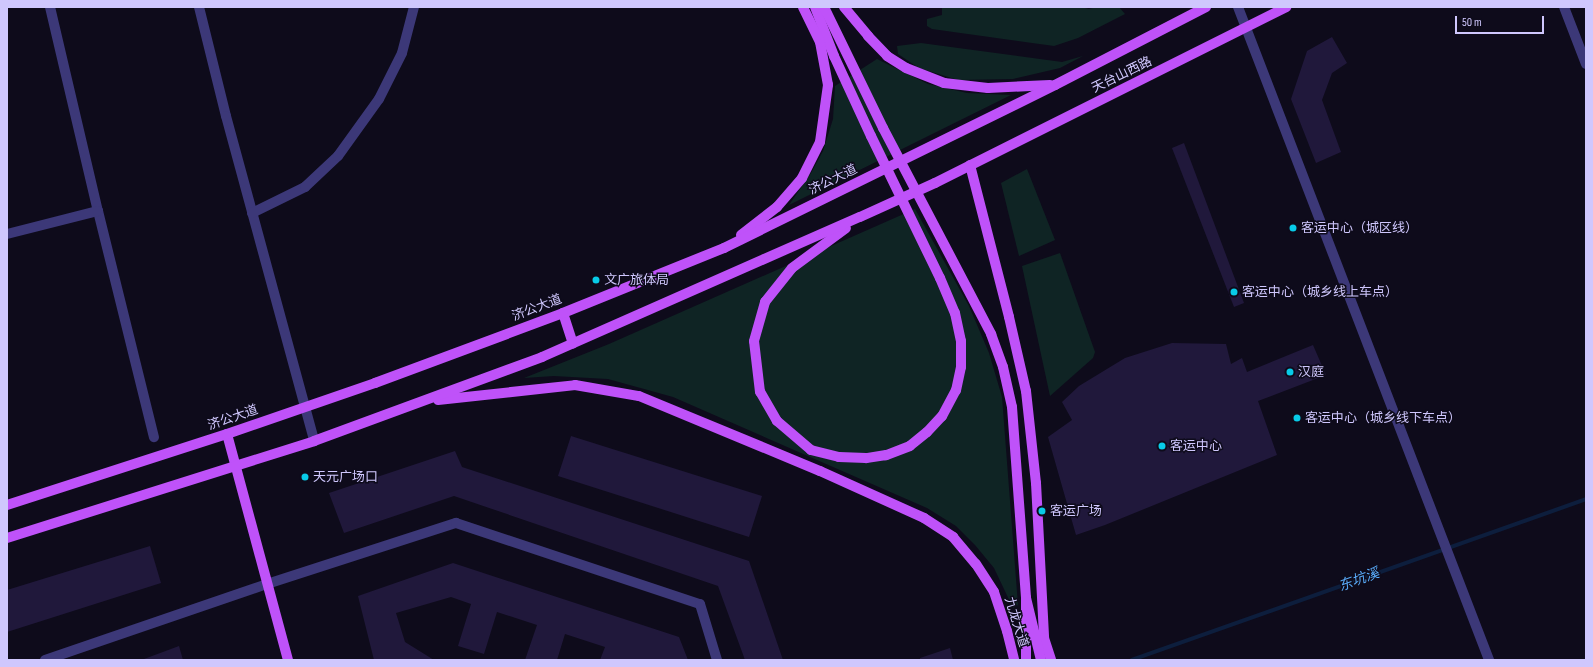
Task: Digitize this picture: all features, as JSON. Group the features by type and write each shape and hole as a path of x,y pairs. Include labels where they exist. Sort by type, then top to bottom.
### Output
{"main road":[{"path":"724,248 777,207 802,178 820,142 828,85 820,42 803,7"},
{"path":"844,7 883,52 906,68 944,83 988,88 1055,85"},
{"name":"天台山西路","path":"1055,85 1206,7"},
{"name":"天台山西路","path":"970,165 1286,7"},
{"path":"819,9 846,52 883,128 963,278 991,334 1003,367 1012,406 1026,598 1026,660"},
{"path":"819,9 834,56 940,278 955,313 961,341 962,367 956,390 942,416 927,432 910,446 886,455 866,458 839,457 811,450 777,421 760,392 754,341 765,302 792,268 860,217"},
{"name":"济公大道","path":"7,505 304,408 562,313 724,248 1055,85"},
{"path":"7,538 314,441 422,402 573,343 860,217 970,165 1009,317 1026,392 1036,483 1044,638 1051,660"},
{"path":"562,313 573,343"},
{"name":"九龙大道","path":"422,402 575,385 639,396 812,468 924,518 953,537 976,564 994,592 1007,631 1014,660"},
{"path":"227,434 288,660"},
{"path":"1026,598 1040,660"}],"street":[{"path":"50,7 98,211 154,437"},
{"path":"200,7 226,116 314,441"},
{"path":"252,213 305,187 338,156 379,99 402,53 414,7"},
{"path":"1238,7 1489,660"},
{"path":"1564,7 1586,64"},
{"path":"7,234 98,211"},
{"path":"45,660 267,584 456,523 700,604 717,660"}],"green space":[{"path":"942,7 1081,7 1089,9 1096,7 1119,7 1125,14 1078,38 1054,46 932,29 927,26 927,19 942,15"},
{"path":"921,43 1062,62 1083,56 1060,68 1013,79 958,80 919,68 898,54 897,46"},
{"path":"877,59 928,84 967,93 1011,95 789,205 811,173 823,151 833,119 835,86"},
{"path":"1027,169 1055,240 1019,256 1001,183"},
{"path":"915,209 969,306 989,353 1002,397 1018,605 1013,608 994,568 975,545 956,526 927,508 673,397 608,379 554,376 524,378 609,344"},
{"path":"1060,253 1095,352 1093,358 1050,396 1022,266"}],"building":[{"path":"1332,37 1347,63 1332,73 1322,100 1341,152 1316,163 1291,99 1307,51"},
{"path":"1184,143 1244,303 1234,307 1172,148"},
{"name":"客运中心","path":"1172,343 1226,344 1231,364 1242,358 1247,372 1313,345 1326,375 1258,401 1277,455 1105,525 1076,535 1048,437 1072,420 1062,402 1079,386 1125,358"},
{"path":"571,436 762,496 749,537 558,476"},
{"path":"455,451 462,467 749,561 783,660 745,660 718,586 454,496 344,533 329,493"},
{"path":"150,546 161,583 7,632 7,590"},
{"path":"453,563 679,637 688,660 600,660 605,647 565,634 557,660 525,660 537,625 497,612 484,654 458,646 471,604 451,597 396,613 405,642 434,660 374,660 358,596"},
{"path":"179,646 183,660 144,659"},
{"path":"950,648 953,660 920,660 920,658"}],"waterway":[{"name":"东坑溪","path":"1132,660 1586,499"}],"place":[{"name":"客运中心（城区线）","path":"1293,228"},
{"name":"文广旅体局","path":"596,280"},
{"name":"客运中心（城乡线上车点）","path":"1234,292"},
{"name":"汉庭","path":"1290,372"},
{"name":"客运中心（城乡线下车点）","path":"1297,418"},
{"name":"客运中心","path":"1162,446"},
{"name":"天元广场口","path":"305,477"},
{"name":"客运广场","path":"1042,511"}]}
